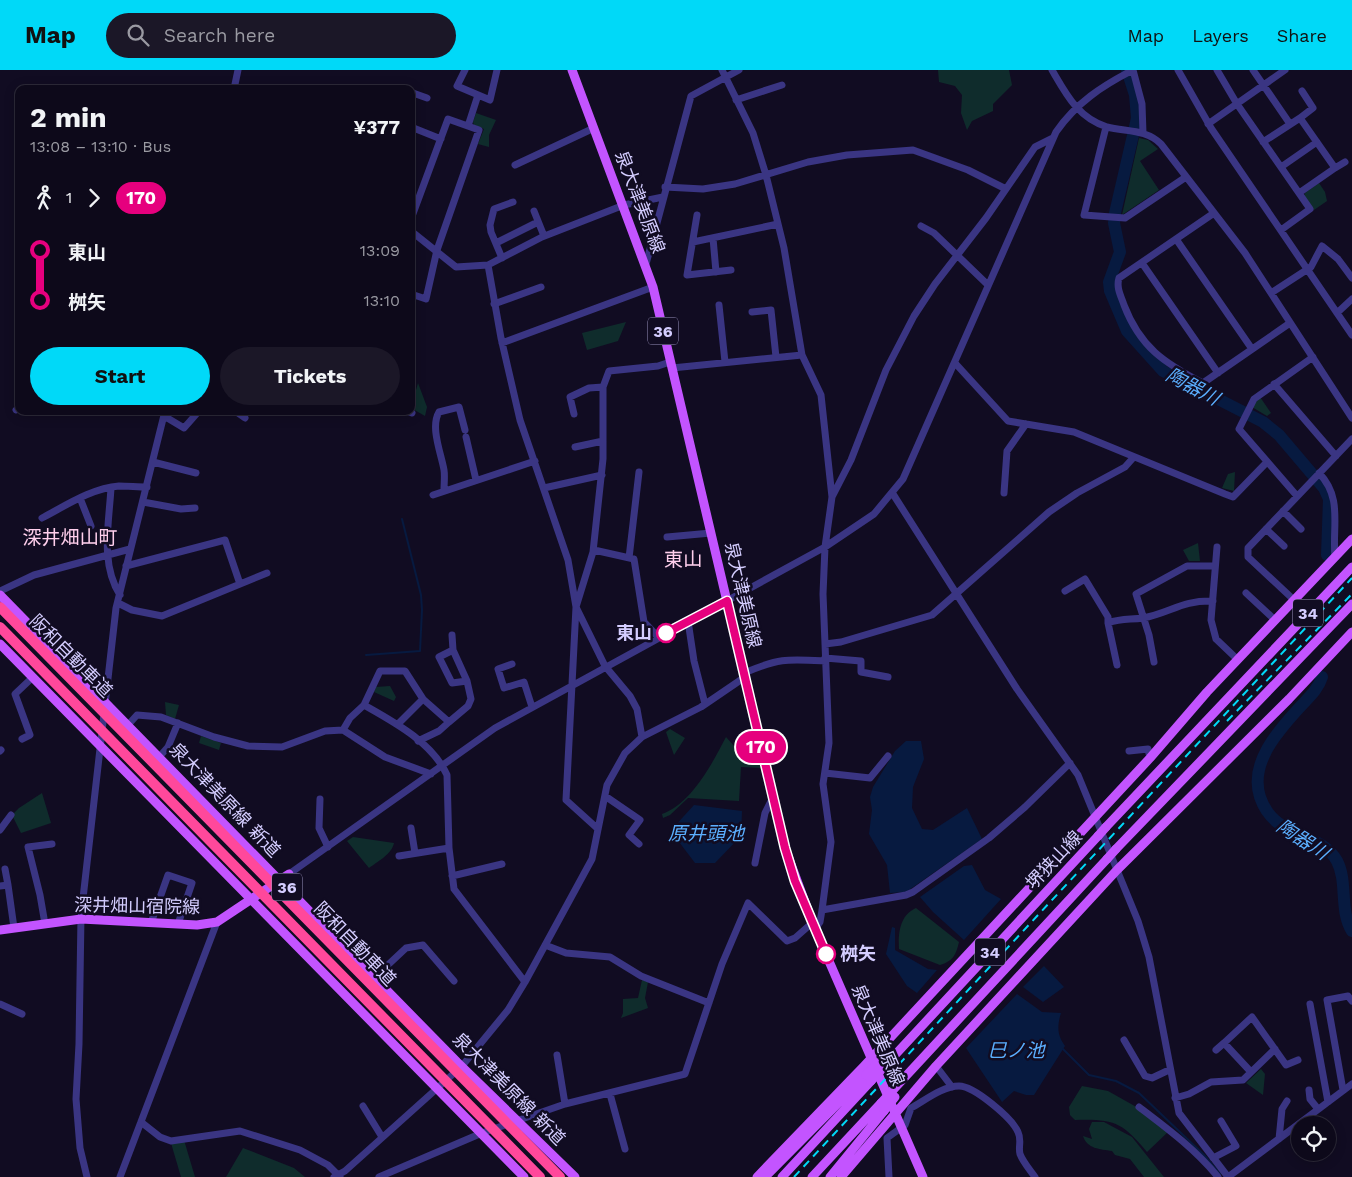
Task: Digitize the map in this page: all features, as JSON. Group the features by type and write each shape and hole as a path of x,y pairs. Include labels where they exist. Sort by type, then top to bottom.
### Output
{"highway":[{"name":"阪和自動車道","path":"0,607 560,1177"},
{"name":"阪和自動車道","path":"0,627 540,1177"}],"main road":[{"name":"泉大津美原線","path":"572,70 653,287 785,848 814,926 923,1177"},
{"path":"756,1177 1096,817 1237,659 1352,539"},
{"name":"堺狭山線","path":"782,1177 868,1078 921,1028 1106,826 1352,567"},
{"name":"泉大津美原線 新道","path":"0,595 376,976 462,1066 575,1177"},
{"name":"34","path":"812,1177 883,1107 945,1034 1116,849 1352,604"},
{"path":"840,1177 936,1066 1117,870 1289,699 1352,632"},
{"name":"36","path":"0,644 253,899 524,1177"},
{"name":"深井畑山宿院線","path":"0,930 81,919 197,925 217,922 289,874"},
{"path":"765,1177 868,1078"},
{"path":"830,1177 883,1107"}],"street":[{"path":"235,85 238,70"},
{"path":"465,70 457,86 490,100 497,70"},
{"path":"380,1177 482,1133 565,1104 685,1074 722,964 748,903 787,940 795,938 820,922 831,842 823,784 829,743 825,660 825,547 832,497 821,395 802,355 778,224 766,175 753,134 722,70"},
{"path":"646,264 665,187 691,96 739,70"},
{"path":"1052,70 1075,108 1106,127 1137,132 1155,138 1245,253 1352,418"},
{"path":"1178,70 1208,124 1352,335"},
{"path":"1217,70 1236,104 1310,209 1281,230"},
{"path":"1252,70 1290,124"},
{"path":"1208,124 1285,70"},
{"path":"289,874 495,728 825,547 864,523 893,494 903,479 1053,138 1064,120 1075,108 1095,92 1132,71 1142,104 1137,132"},
{"path":"736,100 782,85"},
{"path":"1263,142 1313,108 1302,91"},
{"path":"415,94 427,98"},
{"path":"468,126 478,95"},
{"path":"1300,118 1336,168"},
{"path":"415,208 448,119 478,130 437,250 426,299 415,295"},
{"path":"1106,127 1084,215 1125,218 1186,176"},
{"path":"515,165 594,128"},
{"path":"415,129 441,139"},
{"path":"832,497 851,460 866,418 902,337 935,284 958,256 1035,147 1053,138"},
{"path":"1281,167 1317,142"},
{"path":"665,187 703,189 734,184 808,162 848,155 913,150 968,170 1006,189"},
{"path":"1299,193 1345,162"},
{"path":"415,234 456,267 488,265 544,236 624,206 663,197"},
{"path":"502,258 490,225 494,209 513,202"},
{"path":"534,211 544,236"},
{"path":"1214,213 1119,278 1118,282 1134,328 1169,365 1203,383 1290,323"},
{"path":"697,215 688,275 731,270"},
{"path":"496,243 538,222"},
{"path":"693,242 778,224"},
{"path":"920,226 934,233 988,286"},
{"path":"713,238 716,272"},
{"path":"1176,239 1252,349"},
{"path":"1271,293 1307,269 1316,260 1322,246 1338,259 1352,278"},
{"path":"1142,263 1218,372"},
{"path":"488,265 502,343 520,420 568,560 576,607 605,666 630,696 637,709 642,737"},
{"path":"502,343 653,287"},
{"path":"494,304 541,288"},
{"path":"1336,312 1352,299"},
{"path":"718,305 725,362"},
{"path":"752,312 771,310 776,358"},
{"path":"598,829 566,800 570,686 576,607 594,550 602,475 604,387 609,371 802,355"},
{"path":"1297,496 1239,429 1254,399 1313,357"},
{"path":"955,363 1008,420 1074,432 1133,458 1233,497 1267,462"},
{"path":"1274,384 1336,456"},
{"path":"574,414 570,396 589,388 604,387"},
{"path":"444,490 444,472 437,440 437,415 439,412 459,406 476,480"},
{"path":"86,1177 80,1148 76,1099 81,919 118,604 130,549 165,415"},
{"path":"166,415 184,428 195,415"},
{"path":"241,415 245,418"},
{"path":"1004,493 1007,451 1026,424"},
{"path":"1294,600 1248,556 1248,548 1352,439"},
{"path":"575,447 603,441"},
{"path":"825,644 841,642 932,615 1049,512 1077,493 1125,467 1133,458"},
{"path":"153,462 196,473"},
{"path":"433,495 534,462"},
{"path":"629,558 639,472"},
{"path":"544,488 602,475"},
{"path":"1317,476 1329,484 1334,495 1335,558"},
{"path":"42,518 80,498 111,488 147,487"},
{"path":"111,488 107,555 112,579 120,595"},
{"path":"893,494 1017,689 1078,775 1138,922 1149,957 1179,1113 1213,1158 1228,1177 1352,1084"},
{"path":"80,498 92,526"},
{"path":"143,502 181,510 195,508"},
{"path":"1283,511 1301,529"},
{"path":"1266,529 1284,546"},
{"path":"667,537 711,533"},
{"path":"126,566 225,540 240,584"},
{"path":"1217,547 1211,620 1216,639 1237,659"},
{"path":"0,591 34,575 130,549"},
{"path":"594,550 634,559 644,622 658,638"},
{"path":"1154,662 1149,635 1136,594 1188,566 1215,566"},
{"path":"118,604 132,610 162,616 267,573"},
{"path":"1066,590 1085,579 1108,618 1117,665"},
{"path":"1246,593 1275,620"},
{"path":"1108,623 1123,618 1143,618 1187,602 1213,601"},
{"path":"688,621 694,661 706,704"},
{"path":"418,741 439,731 468,706 471,699 467,681 453,650 452,635"},
{"path":"453,650 439,657 452,684 467,681"},
{"path":"141,1122 160,1137 171,1140 240,1130 300,1150 328,1165 337,1176 462,1066 508,1010 592,859 610,776 625,752 642,737 663,728 706,704 745,675 774,661 787,659 861,660 861,672 888,676"},
{"path":"512,664 498,669 504,688 524,682 532,708"},
{"path":"343,730 350,718 364,705 380,671 405,671 423,698 449,722"},
{"path":"22,739 30,735 15,694 32,677"},
{"path":"398,724 423,698"},
{"path":"364,705 398,724 442,765 446,775 454,889 525,982"},
{"path":"128,725 138,715 161,717 214,737 248,746 282,747 325,731 343,730 385,757 431,774"},
{"path":"160,756 168,747 178,723"},
{"path":"1129,750 1148,748 1150,758"},
{"path":"825,773 870,778 888,756"},
{"path":"822,910 906,895 913,892 989,838 1025,807 1070,763"},
{"path":"605,796 640,820 629,836 639,844"},
{"path":"755,863 765,813 773,797"},
{"path":"320,798 319,828 328,847"},
{"path":"0,830 11,815"},
{"path":"411,828 415,853"},
{"path":"45,924 28,847 52,844"},
{"path":"399,856 450,848"},
{"path":"452,876 502,864"},
{"path":"4,869 4,885 14,928"},
{"path":"151,922 168,875 192,883 178,924"},
{"path":"120,1177 217,922"},
{"path":"545,945 566,953 610,957 641,976 709,1003"},
{"path":"376,976 406,948 422,946 454,981"},
{"path":"1343,1090 1327,1000 1348,996 1352,1001"},
{"path":"0,1004 22,1014"},
{"path":"1310,1004 1328,1102"},
{"path":"1216,1050 1252,1017 1286,1065 1298,1060"},
{"path":"1124,1040 1145,1076 1152,1078 1170,1070"},
{"path":"1224,1043 1251,1072"},
{"path":"1175,1098 1189,1094 1211,1082 1243,1080 1275,1050"},
{"path":"557,1056 565,1104"},
{"path":"936,1066 952,1087"},
{"path":"889,1177 887,1138 902,1128 911,1108 952,1087 960,1085 999,1110 1018,1131 1021,1140 1020,1154 1035,1177"},
{"path":"1309,1090 1310,1099 1318,1109"},
{"path":"610,1094 625,1149"},
{"path":"1279,1139 1282,1109 1287,1101"},
{"path":"363,1106 382,1137"},
{"path":"1139,1106 1180,1138 1201,1157 1218,1177"},
{"path":"1213,1158 1236,1146 1220,1121"}],"green space":[{"path":"938,70 1009,70 1012,85 993,104 993,111 972,121 967,130 961,113 962,95 955,86 939,82"},
{"path":"476,113 496,120 489,135 489,147 478,144 484,129 474,125"},
{"path":"1139,138 1148,140 1158,149 1140,161 1159,190 1122,215"},
{"path":"1319,183 1325,192 1327,201 1314,210 1304,196 1305,193"},
{"path":"626,322 618,341 587,350 582,333"},
{"path":"418,383 427,407 425,416 415,410 415,394"},
{"path":"1260,397 1271,413 1267,416 1252,407"},
{"path":"1235,472 1234,491 1222,488 1228,474"},
{"path":"1198,543 1200,561 1189,561 1183,550"},
{"path":"390,686 396,697 394,701 374,692 376,687"},
{"path":"165,702 179,705 175,719 166,715"},
{"path":"670,729 685,738 674,755 666,732"},
{"path":"201,736 221,743 219,750 199,743"},
{"path":"726,737 735,747 745,745 750,760 760,761 761,768 741,767 739,801 688,798 670,815 663,818 662,814 682,802 700,782"},
{"path":"42,793 51,823 21,833 12,815 19,808"},
{"path":"353,837 394,843 387,854 369,868 347,841"},
{"path":"916,908 959,942 955,954 948,962 940,965 899,949 899,937 903,920 906,915"},
{"path":"642,980 648,982 645,998 648,1008 621,1018 623,999 638,998"},
{"path":"1261,1069 1265,1074 1263,1095 1246,1083"},
{"path":"1082,1086 1108,1091 1140,1109 1169,1131 1147,1152 1131,1134 1116,1124 1099,1120 1075,1120 1070,1115 1069,1107"},
{"path":"1092,1122 1104,1122 1132,1137 1164,1177 1144,1177 1130,1159 1115,1155 1112,1151 1094,1148 1088,1144 1083,1136 1092,1139 1089,1129"},
{"path":"184,1140 195,1177 181,1177 171,1143"},
{"path":"243,1148 294,1168 305,1177 226,1177"}],"water":[{"path":"906,741 921,741 924,759 913,787 912,808 922,829 933,830 967,808 982,839 906,892 890,893 887,865 869,834 872,810 870,797 873,787 895,751"},
{"name":"原井頭池","path":"694,805 742,811 741,836 715,863 695,863 673,834 673,828"},
{"path":"972,865 985,890 1001,899 964,940 933,912 920,897 964,866"},
{"path":"892,927 895,928 895,950 928,969 937,970 917,993 907,986 886,954"},
{"path":"1044,966 1064,987 1043,1002 1023,987"},
{"name":"巳ノ池","path":"1017,994 1042,1012 1061,1013 1058,1030 1065,1046 1034,1095 1026,1095 1014,1091 1002,1102 966,1048"}],"waterway":[{"name":"陶器川","path":"1127,70 1135,95 1137,118 1115,213 1114,223 1120,252 1109,282 1110,291 1127,331 1163,371 1263,422 1279,435 1324,488 1329,499 1327,555"},
{"path":"366,655 420,651 421,595 402,519"},
{"name":"陶器川","path":"1322,677 1315,690 1282,727 1268,748 1258,772 1258,784 1260,797 1267,811 1276,821 1286,828 1320,844 1337,861 1342,878 1344,905 1352,931"},
{"path":"1063,1049 1089,1075 1116,1081 1139,1093 1204,1155 1220,1174"}],"railway":[{"path":"794,1177 1352,578"},
{"path":"1227,721 1352,594"}],"bus line":[{"name":"170","path":"666,633 727,601 785,848 795,881 826,954"}],"place":[{"name":"東山","path":"666,633"},
{"name":"桝矢","path":"826,954"}],"district":[{"name":"深井畑山町","path":"70,537"},
{"name":"東山","path":"683,559"}]}
